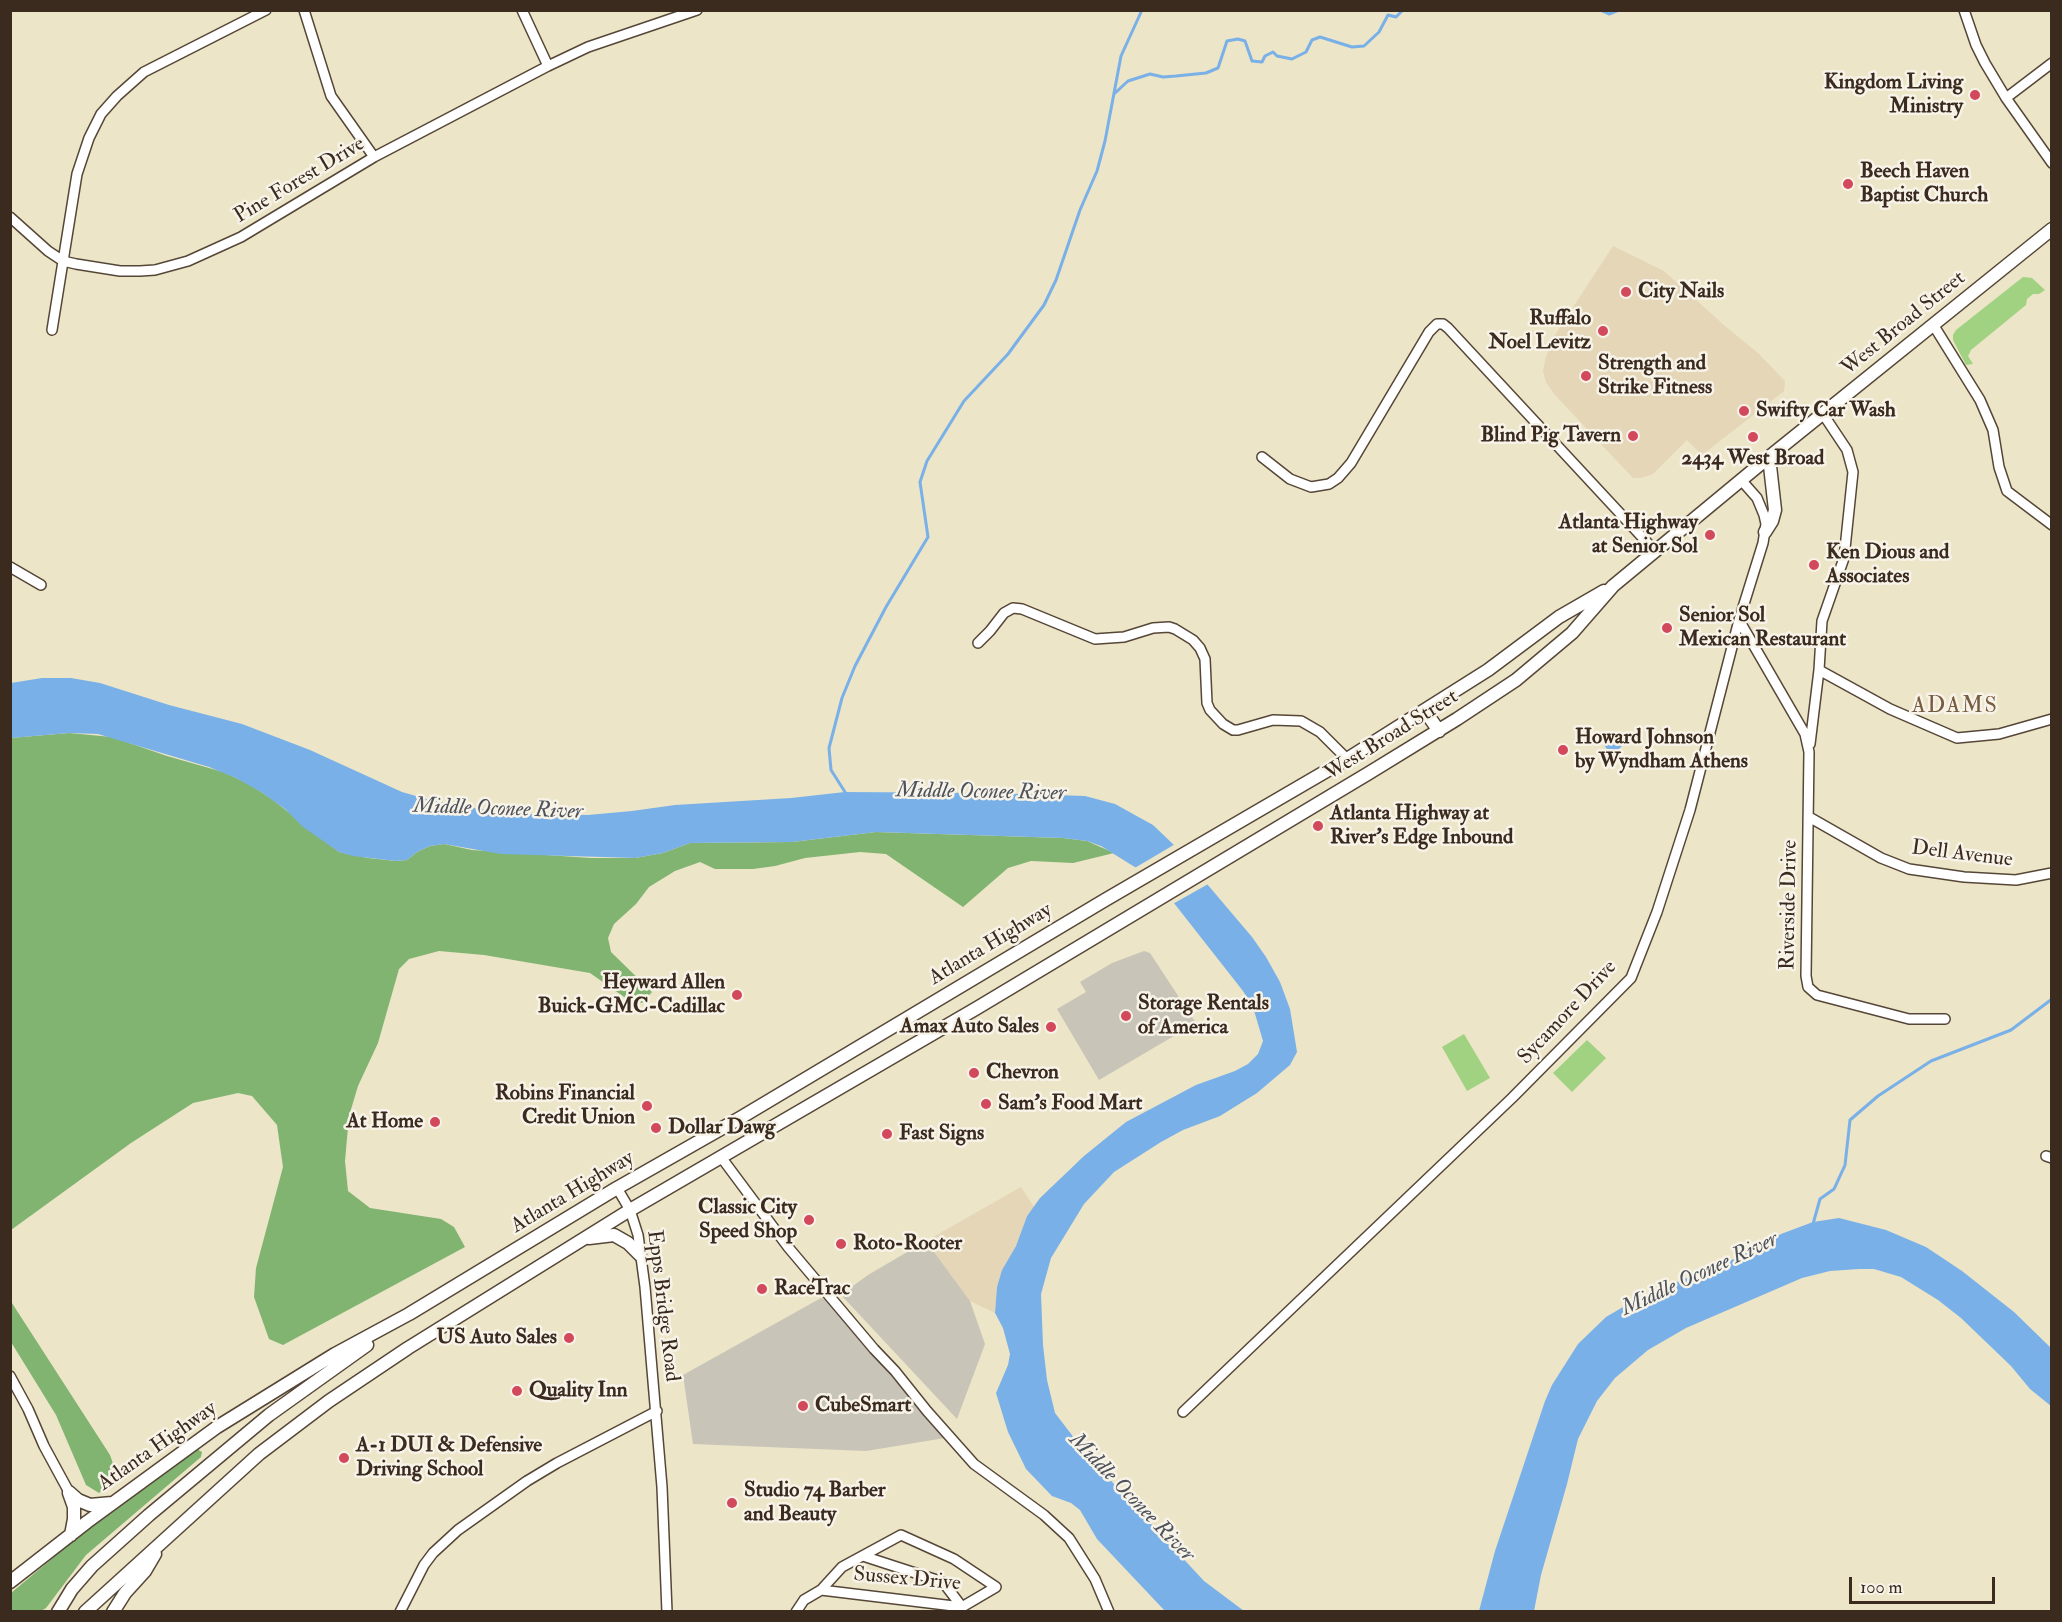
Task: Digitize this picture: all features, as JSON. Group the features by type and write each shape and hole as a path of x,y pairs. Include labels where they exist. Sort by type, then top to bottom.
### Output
{"main road":[{"name":"West Broad Street","path":"1170,892 1438,731 1516,680 1572,633 1613,586 2052,229"},
{"path":"1766,532 1772,521 1774,510 1769,457"},
{"name":"West Broad Street","path":"1172,860 1425,711 1488,670 1559,617 1613,586"},
{"path":"1425,711 1438,731"},
{"name":"Atlanta Highway","path":"10,1582 217,1427 335,1354 409,1314 617,1188 740,1118 1172,860"},
{"name":"Atlanta Highway","path":"85,1611 162,1543 227,1481 329,1401 458,1316 582,1239 977,1008 1170,892"},
{"path":"582,1239 614,1235 628,1243 640,1255"},
{"path":"58,1611 72,1589 92,1566 149,1515 269,1415 409,1314"},
{"path":"69,1492 78,1500 90,1505 113,1503"},
{"path":"69,1492 74,1507 71,1535"},
{"path":"113,1611 125,1593 145,1571 162,1543"}],"street":[{"path":"52,330 77,174 88,138 101,114 124,89 144,72 266,10"},
{"path":"304,10 332,96 374,157"},
{"path":"522,10 548,66"},
{"name":"Pine Forest Drive","path":"10,217 48,251 63,261 120,271 155,270 173,266 242,237 374,157 548,66 588,47 697,10"},
{"path":"1964,10 1976,45 2006,98 2052,163"},
{"path":"2006,98 2052,63"},
{"path":"1262,457 1290,479 1311,487 1329,484 1338,478 1351,463 1429,332 1433,327 1443,324 1655,551"},
{"path":"1934,326 1980,400 1993,430 1999,467 2007,491 2052,525"},
{"name":"Riverside Drive","path":"1823,414 1846,450 1853,472 1844,558 1822,621 1819,670 1809,752 1806,975 1808,987 1817,995 1909,1019 1945,1019"},
{"path":"1742,481 1760,505 1766,532"},
{"name":"Sycamore Drive","path":"1183,1412 1512,1098 1630,978 1657,912 1690,810 1739,620 1766,532"},
{"path":"10,567 41,585"},
{"path":"978,643 1004,613 1013,608 1022,609 1095,639 1124,638 1153,628 1169,627 1193,640 1200,648 1205,658 1207,703 1210,710 1223,724 1233,730 1238,730 1274,720 1301,721 1320,732 1347,759"},
{"name":"Riverside Drive","path":"1739,620 1805,734 1809,752"},
{"path":"1819,670 1890,709 1958,738 1999,734 2052,719"},
{"name":"Dell Avenue","path":"1809,817 1881,858 1909,869 1964,877 2016,880 2052,873"},
{"path":"721,1157 788,1247 895,1371 927,1412 974,1464 1044,1515 1069,1538 1095,1580 1109,1611"},
{"name":"Epps Bridge Road","path":"617,1188 630,1210 638,1235 657,1411 664,1514 667,1611"},
{"path":"10,1376 69,1492"},
{"path":"400,1611 424,1565 433,1553 458,1530 527,1481 657,1411"},
{"name":"Sussex Drive","path":"796,1611 804,1600 821,1590 842,1567 901,1535 954,1559 996,1587 962,1607 821,1590"},
{"path":"863,1556 943,1582 962,1607"}],"shaded area":[{"path":"1613,246 1664,271 1758,353 1785,381 1784,391 1702,455 1687,440 1653,474 1641,478 1633,478 1555,395 1546,382 1543,371 1553,338"},
{"name":"Storage Rentals of America","path":"1144,951 1150,953 1196,1023 1099,1080 1057,1009 1086,992 1080,982 1112,963"},
{"path":"1021,1187 1034,1207 1027,1215 1016,1246 1002,1270 997,1287 995,1313 970,1301 926,1241"},
{"path":"926,1241 970,1301 985,1344 957,1419 843,1297 846,1291 868,1275"},
{"name":"CubeSmart","path":"821,1298 829,1300 945,1438 866,1451 693,1444 683,1375"}],"green space":[{"path":"2023,277 2032,278 2045,290 2039,294 2033,294 2027,299 2026,305 1971,350 1968,356 1973,364 1966,365 1953,340 1956,330"},
{"path":"69,733 112,737 223,772 249,784 273,800 339,852 368,858 407,860 430,846 444,844 472,850 591,858 635,858 663,853 690,843 792,842 876,832 1063,838 1087,841 1114,853 1073,863 1031,861 1008,868 963,907 886,854 860,852 805,858 753,869 715,869 700,862 675,871 649,887 636,904 614,924 608,938 611,952 652,992 642,1003 627,999 590,973 484,955 439,951 409,959 399,969 378,1043 358,1086 349,1116 345,1161 348,1191 370,1208 441,1219 454,1227 465,1247 283,1345 269,1339 254,1297 256,1268 283,1167 277,1125 252,1096 238,1093 193,1103 131,1143 11,1230 10,738"},
{"path":"1464,1034 1490,1078 1467,1091 1442,1047"},
{"path":"1587,1040 1606,1058 1572,1092 1553,1073"},
{"path":"10,1300 110,1455 115,1469 111,1483 99,1493 86,1485 56,1415 11,1342"},
{"path":"197,1449 202,1452 201,1457 86,1555 46,1608 41,1611 11,1612 11,1593 73,1541"}],"water":[{"name":"Middle Oconee River","path":"42,678 71,678 100,683 169,705 242,724 310,750 402,792 473,808 530,814 588,815 675,805 791,798 845,792 988,793 1085,796 1115,804 1153,825 1174,845 1252,937 1266,957 1280,982 1290,1009 1297,1052 1290,1065 1257,1093 1220,1116 1183,1130 1161,1142 1114,1172 1084,1204 1051,1258 1041,1294 1047,1380 1055,1413 1088,1456 1204,1581 1244,1611 1165,1611 1097,1539 1080,1510 1071,1503 1052,1496 1026,1469 1008,1432 996,1393 1008,1365 1010,1354 1003,1328 995,1313 997,1287 1002,1270 1016,1246 1027,1216 1040,1198 1084,1156 1126,1122 1196,1085 1248,1064 1258,1054 1263,1041 1253,1007 1243,991 1170,898 1138,869 1101,846 1087,841 1063,838 876,832 792,842 690,843 663,853 635,858 501,854 444,844 430,846 407,860 396,861 353,856 339,852 303,827 285,809 261,792 209,767 98,734 69,733 11,738 11,683"},
{"path":"1605,732 1622,746 1612,756 1599,738"},
{"name":"Middle Oconee River","path":"1839,1218 1886,1230 1926,1247 1962,1271 2014,1312 2051,1348 2051,1406 2030,1389 2011,1366 1961,1318 1938,1300 1901,1277 1874,1269 1859,1269 1830,1271 1802,1278 1686,1328 1648,1350 1615,1378 1597,1401 1578,1439 1541,1575 1534,1611 1479,1611 1495,1551 1545,1401 1552,1385 1578,1344 1606,1317 1640,1297 1739,1257 1781,1234 1813,1222"}],"pier":[{"path":"1177,843 1210,883 1171,905 1133,869"}],"waterway":[{"path":"844,796 845,792 831,770 829,748 842,698 855,666 886,607 928,537 920,482 927,461 964,401 1008,354 1044,305 1056,280 1080,210 1097,171 1121,56 1142,10"},
{"path":"1114,94 1128,81 1150,74 1163,77 1176,76 1206,73 1218,68 1227,41 1238,39 1245,41 1252,61 1262,62 1265,56 1273,52 1277,56 1292,59 1306,52 1312,40 1320,37 1352,47 1364,46 1379,32 1388,15 1396,17 1403,10"},
{"path":"1600,10 1609,14 1619,10"},
{"path":"1813,1224 1820,1199 1834,1189 1845,1165 1850,1120 1878,1096 1931,1061 2011,1030 2052,999"}],"place":[{"name":"Kingdom Living Ministry","path":"1975,95"},
{"name":"Beech Haven Baptist Church","path":"1848,184"},
{"name":"City Nails","path":"1626,292"},
{"name":"Ruffalo Noel Levitz","path":"1603,331"},
{"name":"Strength and Strike Fitness","path":"1586,376"},
{"name":"Swifty Car Wash","path":"1744,411"},
{"name":"Blind Pig Tavern","path":"1633,436"},
{"name":"2434 West Broad","path":"1753,437"},
{"name":"Atlanta Highway at Senior Sol","path":"1710,535"},
{"name":"Ken Dious and Associates","path":"1814,565"},
{"name":"Senior Sol Mexican Restaurant","path":"1667,628"},
{"name":"Howard Johnson by Wyndham Athens","path":"1563,750"},
{"name":"Atlanta Highway at River's Edge Inbound","path":"1318,826"},
{"name":"Heyward Allen Buick-GMC-Cadillac","path":"737,995"},
{"name":"Storage Rentals of America","path":"1126,1016"},
{"name":"Amax Auto Sales","path":"1051,1027"},
{"name":"Chevron","path":"974,1073"},
{"name":"Sam's Food Mart","path":"986,1104"},
{"name":"Robins Financial Credit Union","path":"647,1106"},
{"name":"At Home","path":"435,1122"},
{"name":"Dollar Dawg","path":"656,1128"},
{"name":"Fast Signs","path":"887,1134"},
{"name":"Classic City Speed Shop","path":"809,1220"},
{"name":"Roto-Rooter","path":"841,1244"},
{"name":"RaceTrac","path":"762,1289"},
{"name":"US Auto Sales","path":"569,1338"},
{"name":"Quality Inn","path":"517,1391"},
{"name":"CubeSmart","path":"803,1406"},
{"name":"A-1 DUI & Defensive Driving School","path":"344,1458"},
{"name":"Studio 74 Barber and Beauty","path":"732,1503"}],"district":[{"name":"ADAMS","path":"1955,707"}]}
